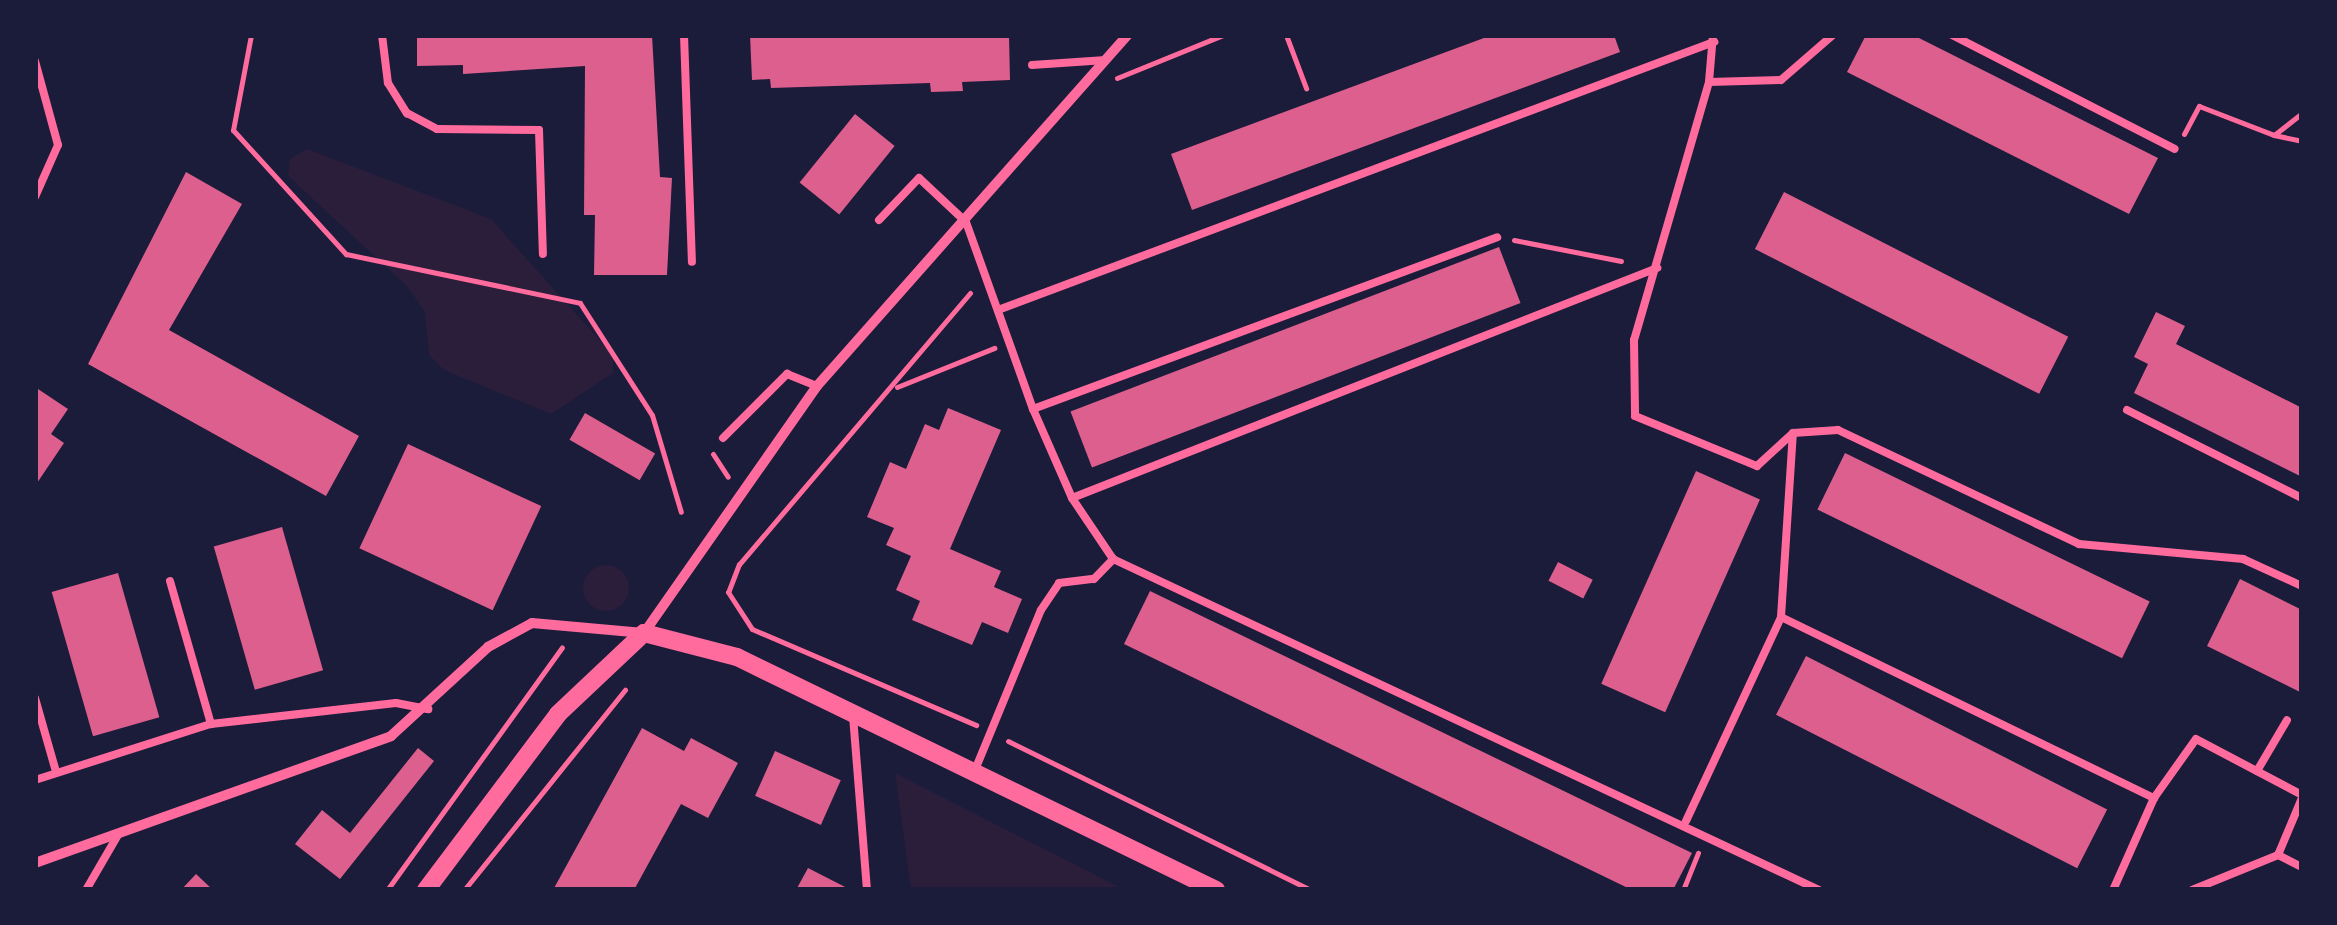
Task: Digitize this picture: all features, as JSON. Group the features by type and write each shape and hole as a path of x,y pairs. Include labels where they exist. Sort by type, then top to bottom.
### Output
{"street":[{"path":"426,890 558,714 644,632 817,386 1128,35"},
{"path":"35,863 391,736 428,709 488,647 532,623 644,632 737,657 1216,890"}],"lane":[{"path":"382,35 388,82 407,113 436,129 539,130 544,254"},
{"path":"684,35 692,262"},
{"path":"1709,82 1781,80 1833,35"},
{"path":"1952,35 2176,149"},
{"path":"998,310 1713,38 1709,82 1634,340 1635,416 1756,466 1793,433 1838,430 2079,544 2243,558 2302,586"},
{"path":"1032,65 1106,60"},
{"path":"35,61 58,145 35,197"},
{"path":"879,220 919,178 966,222 988,272 1033,409 1072,498 1113,558 1686,821 1819,890"},
{"path":"1033,409 1496,236"},
{"path":"1072,498 1658,268"},
{"path":"723,438 787,374 817,386"},
{"path":"2127,410 2302,498"},
{"path":"1686,821 1782,617 1793,433"},
{"path":"975,770 989,731 1059,583 1094,578 1113,558"},
{"path":"170,581 211,724"},
{"path":"1782,617 2154,798"},
{"path":"35,698 55,768"},
{"path":"35,780 55,768 211,724 396,704 428,709"},
{"path":"853,712 866,890"},
{"path":"2257,771 2287,720"},
{"path":"2114,890 2154,798 2196,739 2302,797 2278,855 2192,890"},
{"path":"2287,833 2302,828"},
{"path":"86,890 119,833"},
{"path":"2278,855 2302,867"}],"path":[{"path":"251,35 233,130 258,158 346,254 580,303 652,415 682,512"},
{"path":"1072,96 1224,35"},
{"path":"1286,35 1306,88"},
{"path":"2176,149 2199,106 2274,135 2302,141"},
{"path":"2274,135 2302,113"},
{"path":"1496,236 1658,268"},
{"path":"988,272 894,388 739,564 728,592 752,629 989,731 1312,890"},
{"path":"894,388 1009,341"},
{"path":"387,890 575,628"},
{"path":"464,890 626,690"},
{"path":"1683,890 1707,831"}],"shaded area":[{"path":"307,149 491,219 613,355 613,373 551,414 444,370 429,355 425,312 407,286 288,176 290,159"},
{"path":"606,565 622,572 629,588 622,604 606,611 590,604 583,588 590,572"},
{"path":"895,773 1125,890 911,890"}],"building":[{"path":"417,35 652,35 660,177 672,178 667,275 594,275 595,215 584,215 585,66 463,74 463,65 417,66"},
{"path":"750,35 1009,35 1010,80 962,82 963,91 931,92 930,83 771,88 770,79 752,80"},
{"path":"1492,35 1614,35 1620,52 1192,210 1171,154"},
{"path":"1866,35 1913,35 2158,158 2129,214 1847,72"},
{"path":"855,114 895,146 839,214 800,182"},
{"path":"186,172 242,204 169,330 359,436 326,496 88,364"},
{"path":"1784,192 2068,337 2039,394 1755,249"},
{"path":"1499,247 1521,303 1092,468 1070,411"},
{"path":"2156,312 2185,326 2176,344 2302,408 2302,477 2134,393 2148,364 2134,357"},
{"path":"35,387 68,409 51,434 64,443 35,486"},
{"path":"948,408 1001,430 950,549 1001,571 994,587 1022,599 1008,633 982,622 972,645 912,620 920,601 896,590 911,556 886,545 894,528 867,517 890,462 906,469 925,424 939,430"},
{"path":"585,413 655,454 640,480 570,440"},
{"path":"408,444 541,506 493,610 359,548"},
{"path":"1845,453 2150,602 2122,658 1817,510"},
{"path":"1696,471 1760,499 1665,712 1601,684"},
{"path":"282,527 323,670 255,690 214,547"},
{"path":"1558,562 1593,580 1583,598 1548,581"},
{"path":"118,573 159,717 93,736 52,592"},
{"path":"2240,579 2302,610 2302,693 2207,646"},
{"path":"1150,591 1692,853 1673,890 1632,890 1124,644"},
{"path":"1806,656 2107,809 2077,868 1776,715"},
{"path":"642,728 684,751 691,738 738,763 708,818 681,804 634,890 553,890"},
{"path":"418,748 434,761 340,879 295,844 322,810 350,833"},
{"path":"775,751 841,780 821,825 755,796"},
{"path":"808,868 851,890 796,890"},
{"path":"196,874 213,890 181,890"}]}
